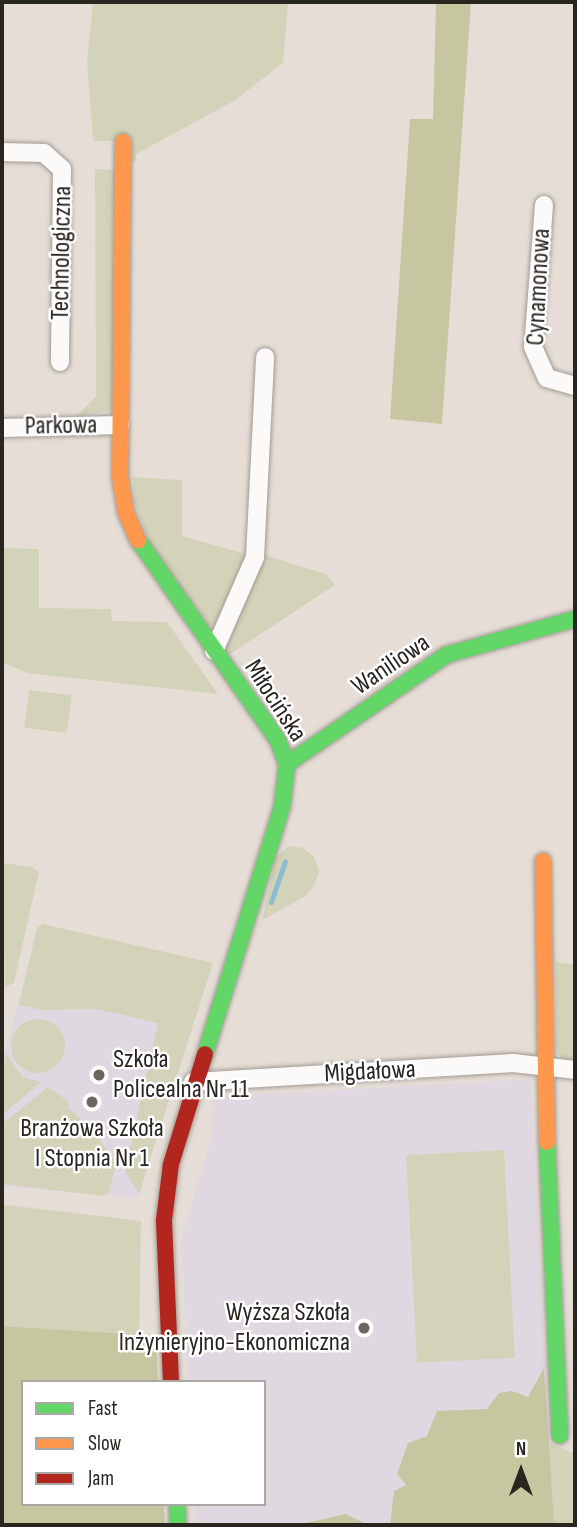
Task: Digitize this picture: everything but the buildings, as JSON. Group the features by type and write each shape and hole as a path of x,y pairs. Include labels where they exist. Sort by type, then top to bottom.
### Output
{"street":[{"name":"Miłocińska","path":"123,142 120,425 126,513 142,548 278,741 287,764 282,807 170,1164 165,1208 171,1380"},
{"name":"Technologiczna","path":"2,152 44,153 62,169 61,362"},
{"name":"Cynamonowa","path":"544,205 533,347 547,378 575,386"},
{"path":"214,651 255,556 265,357"},
{"name":"Parkowa","path":"2,428 120,425"},
{"name":"Waniliowa","path":"287,764 446,655 575,619"},
{"path":"543,861 548,1248 559,1436"},
{"name":"Migdałowa","path":"194,1082 546,1065 575,1070"},
{"path":"177,1506 178,1525"}],"shaded area":[{"path":"43,924 213,963 138,1198 2,1186 2,1066 37,928"},
{"name":"Wyższa Szkoła Inżynieryjno-Ekonomiczna","path":"530,1079 554,1521 563,1525 195,1525 194,1506 266,1506 266,1380 188,1380 181,1239 212,1136 213,1097"}],"green space":[{"path":"93,2 288,2 283,63 234,101 136,154 135,162 127,162 126,141 93,141 87,61"},
{"path":"436,2 471,2 442,424 390,419 410,119 433,119"},
{"path":"95,169 115,170 112,410 76,417 96,396"},
{"path":"133,477 182,480 182,536 250,555 216,625 209,626 151,546 134,502"},
{"path":"2,548 39,549 39,608 111,609 112,621 167,622 218,694 27,673 2,662"},
{"path":"264,555 326,574 335,585 227,656 223,647"},
{"path":"29,690 72,695 67,733 24,728"},
{"path":"289,846 303,848 314,857 319,871 315,883 306,896 262,920 276,857"},
{"path":"2,863 32,867 39,872 14,982 5,988"},
{"path":"43,924 213,963 139,1194 125,1171 158,1023 97,1009 43,1010 19,1005 37,928"},
{"path":"556,962 575,965 575,1064 564,1062 556,1050"},
{"path":"38,1019 57,1027 65,1046 57,1065 38,1073 19,1065 11,1046 19,1027"},
{"path":"5,1053 23,1077 41,1082 2,1115"},
{"path":"48,1087 69,1102 68,1108 94,1130 116,1164 109,1192 104,1196 2,1184 2,1124"},
{"path":"504,1150 515,1358 417,1363 406,1155"},
{"path":"6,1205 141,1221 139,1336 2,1326 2,1207"},
{"path":"2,1326 156,1336 158,1380 21,1380 21,1506 164,1506 165,1525 2,1525"},
{"path":"544,1368 554,1521 563,1525 390,1525 394,1491 406,1485 397,1474 408,1443 427,1436 437,1411 487,1409 499,1393 512,1391 528,1397"},
{"path":"549,1443 575,1454 575,1525 554,1522"},
{"path":"346,1514 368,1525 297,1525"}],"waterway":[{"path":"271,902 285,861"}],"traffic: fast":[{"path":"138,540 278,741 287,764 282,807 205,1054"},
{"path":"287,764 446,655 575,619"},
{"path":"547,1142 560,1436"},
{"path":"177,1506 178,1525"}],"traffic: slow":[{"path":"123,142 120,476 126,513 138,540"},
{"path":"543,861 547,1142"}],"traffic: jam":[{"path":"171,1380 164,1220 171,1164 205,1054"}],"place":[{"name":"Szkoła Policealna Nr 11","path":"99,1075"},
{"name":"Branżowa Szkoła I Stopnia Nr 1","path":"92,1102"},
{"name":"Wyższa Szkoła Inżynieryjno-Ekonomiczna","path":"364,1328"}]}
